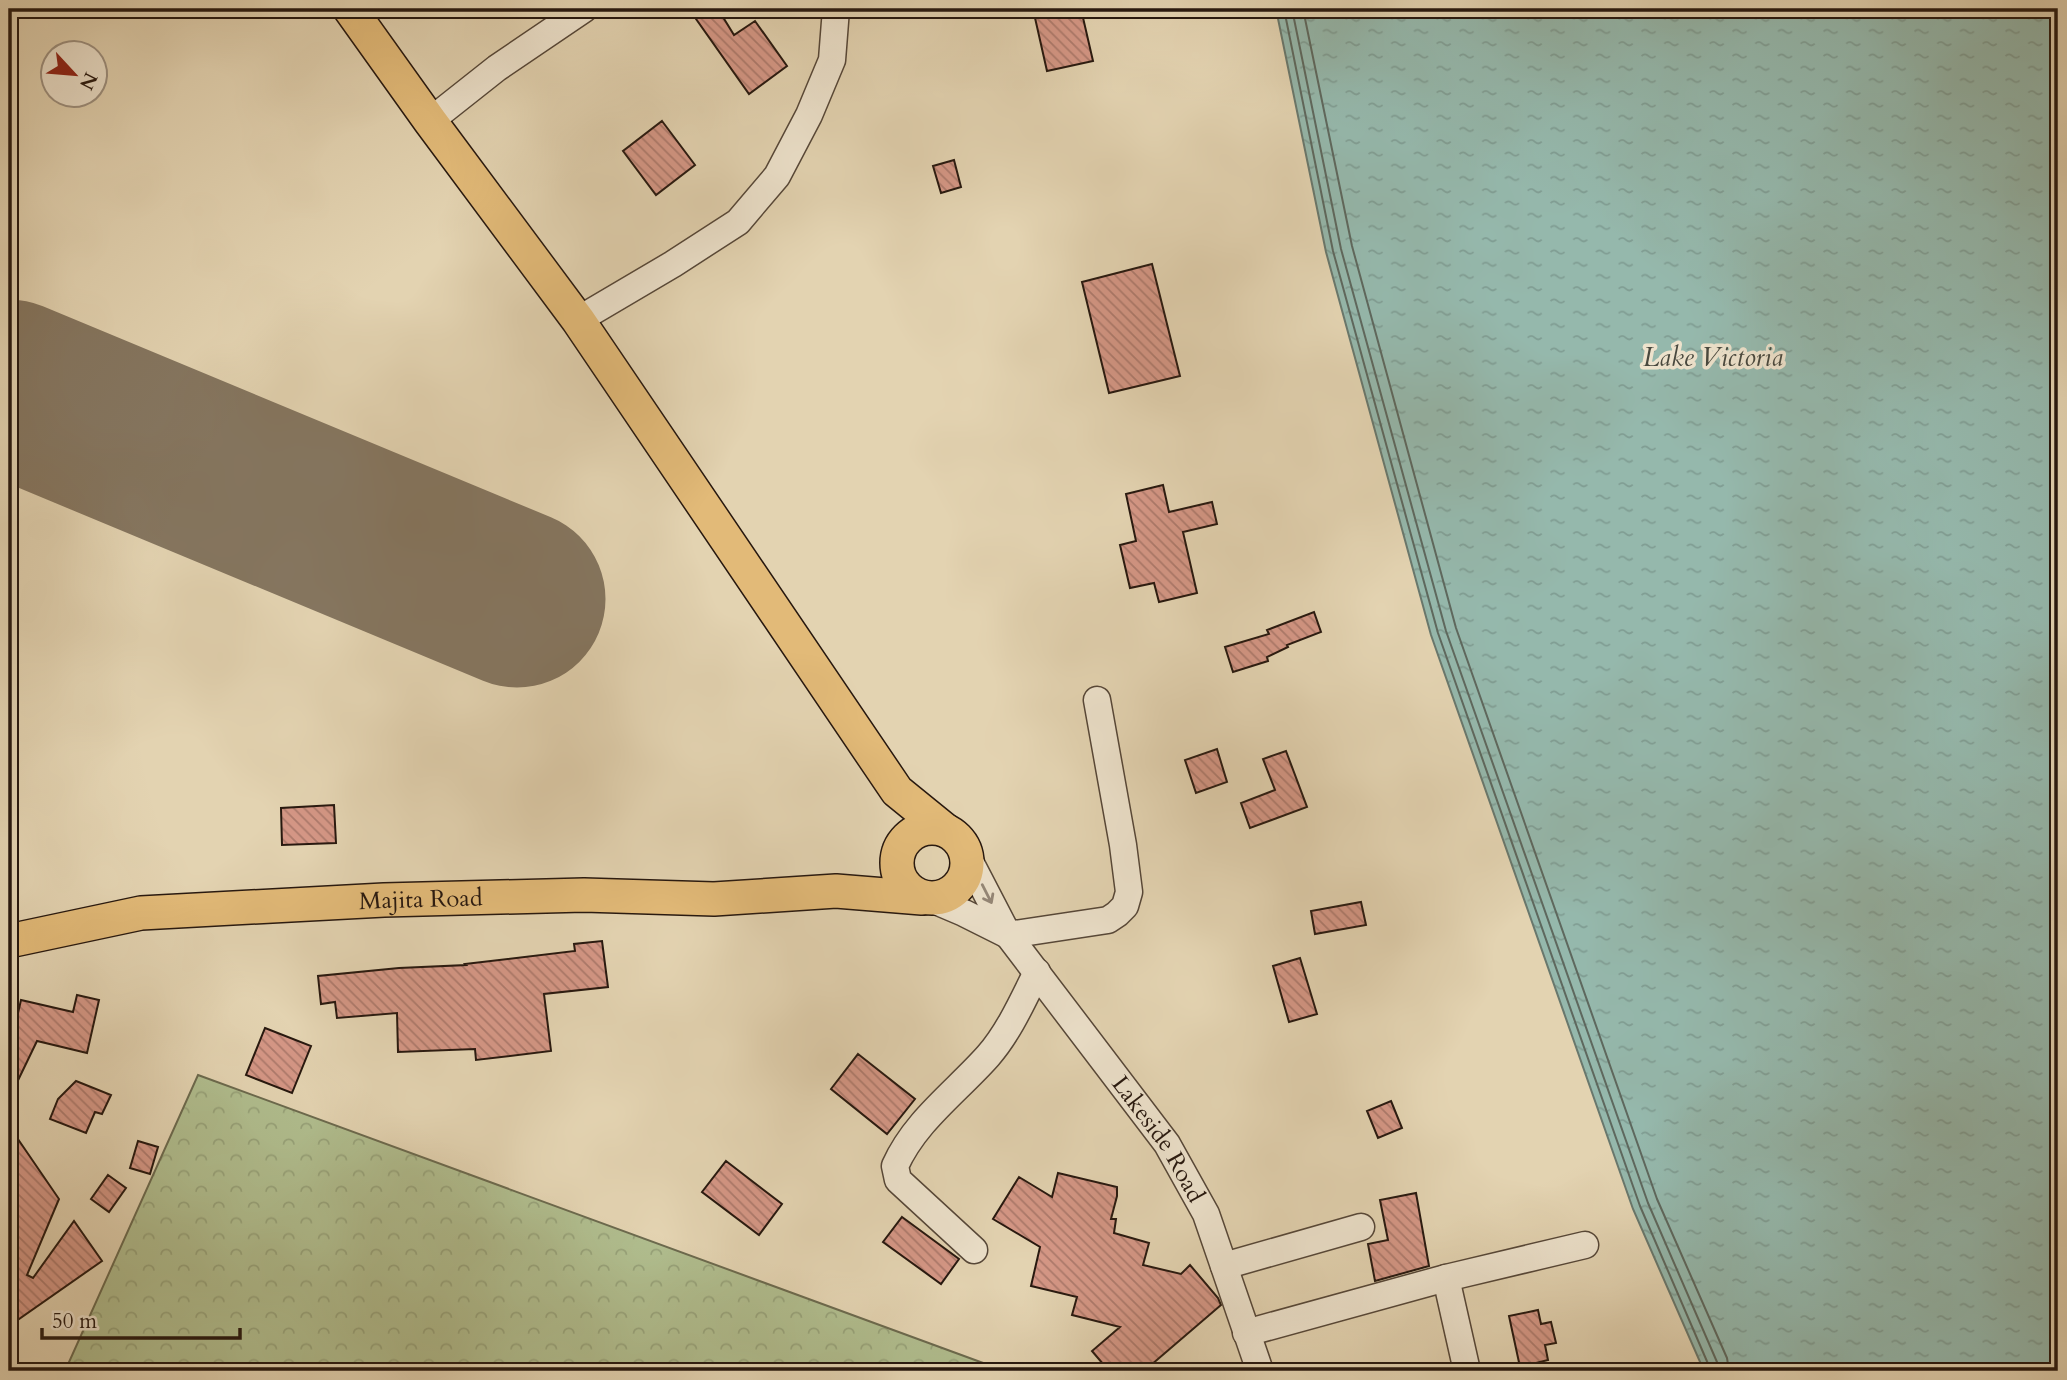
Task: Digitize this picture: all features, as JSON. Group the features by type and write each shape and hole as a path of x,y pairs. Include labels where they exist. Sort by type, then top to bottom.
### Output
{"main road":[{"path":"350,9 578,320 897,791 956,842 967,870 960,886 947,896 927,899 836,891"},
{"path":"897,791 899,878 908,890 927,899"},
{"path":"836,891 900,852 915,832 930,827 956,842"},
{"name":"Majita Road","path":"9,941 141,913 384,900 584,895 714,899 836,891"}],"street":[{"path":"430,121 497,68 584,9"},
{"path":"578,320 738,222 777,176 809,115 832,60 836,9"},
{"path":"927,899 964,913 1008,935 1108,920 1118,915 1125,906 1129,892 1097,700"},
{"path":"956,842 1008,935"},
{"name":"Lakeside Road","path":"1008,935 1167,1144 1206,1214 1260,1371"},
{"path":"974,1250 898,1180 895,1166 911,1137 991,1052 1037,972"},
{"path":"1224,1266 1361,1227"},
{"path":"1246,1332 1446,1278 1585,1245"},
{"path":"1446,1278 1467,1371"}],"green space":[{"path":"198,1075 1005,1371 65,1371"}],"water":[{"name":"Lake Victoria","path":"1276,9 2058,9 2058,1371 1704,1371 1633,1209 1431,635 1326,252"}],"building":[{"path":"689,9 718,9 734,35 755,21 787,66 749,94"},
{"path":"1033,9 1081,9 1093,61 1047,71"},
{"path":"662,121 695,165 656,195 623,151"},
{"path":"954,160 961,187 941,193 933,166"},
{"path":"1152,264 1180,376 1109,393 1082,282"},
{"path":"1163,485 1169,512 1212,502 1217,524 1183,532 1197,593 1159,602 1154,583 1130,588 1120,545 1136,541 1126,494"},
{"path":"1314,612 1321,632 1287,645 1288,647 1267,657 1268,661 1233,672 1225,647 1269,634 1267,630"},
{"path":"1217,749 1227,782 1196,793 1185,760"},
{"path":"1286,751 1307,807 1250,828 1241,803 1275,790 1263,759"},
{"path":"334,805 336,843 282,845 281,808"},
{"path":"1361,902 1366,925 1315,934 1311,911"},
{"path":"602,941 608,987 544,994 551,1051 476,1060 475,1049 398,1052 397,1013 337,1018 335,1002 321,1004 318,976 466,965 575,951 574,944"},
{"path":"1300,958 1317,1014 1289,1022 1273,966"},
{"path":"77,995 99,1000 87,1053 37,1041 9,1099 9,1052 21,1000 73,1012"},
{"path":"265,1028 311,1046 292,1093 246,1075"},
{"path":"858,1054 915,1099 887,1134 831,1089"},
{"path":"76,1081 111,1095 102,1114 95,1112 86,1133 50,1119 58,1099"},
{"path":"1391,1101 1402,1128 1378,1138 1367,1111"},
{"path":"9,1126 59,1199 27,1275 33,1278 74,1221 102,1261 9,1326"},
{"path":"138,1141 158,1147 150,1174 130,1168"},
{"path":"726,1161 782,1204 759,1235 702,1192"},
{"path":"1058,1173 1117,1187 1111,1219 1116,1219 1114,1233 1149,1243 1143,1265 1181,1274 1190,1265 1218,1298 1221,1305 1144,1371 1109,1371 1092,1351 1120,1327 1072,1315 1077,1297 1031,1286 1040,1247 993,1219 1019,1177 1052,1197"},
{"path":"108,1175 126,1188 109,1212 91,1199"},
{"path":"1416,1193 1429,1266 1375,1281 1368,1244 1388,1240 1380,1200"},
{"path":"902,1217 959,1259 941,1284 883,1242"},
{"path":"1538,1310 1541,1324 1551,1322 1556,1343 1545,1345 1548,1360 1520,1367 1509,1316"}],"taxiway":[{"path":"9,413 20,392"}],"runway":[{"path":"9,388 517,599"}]}
